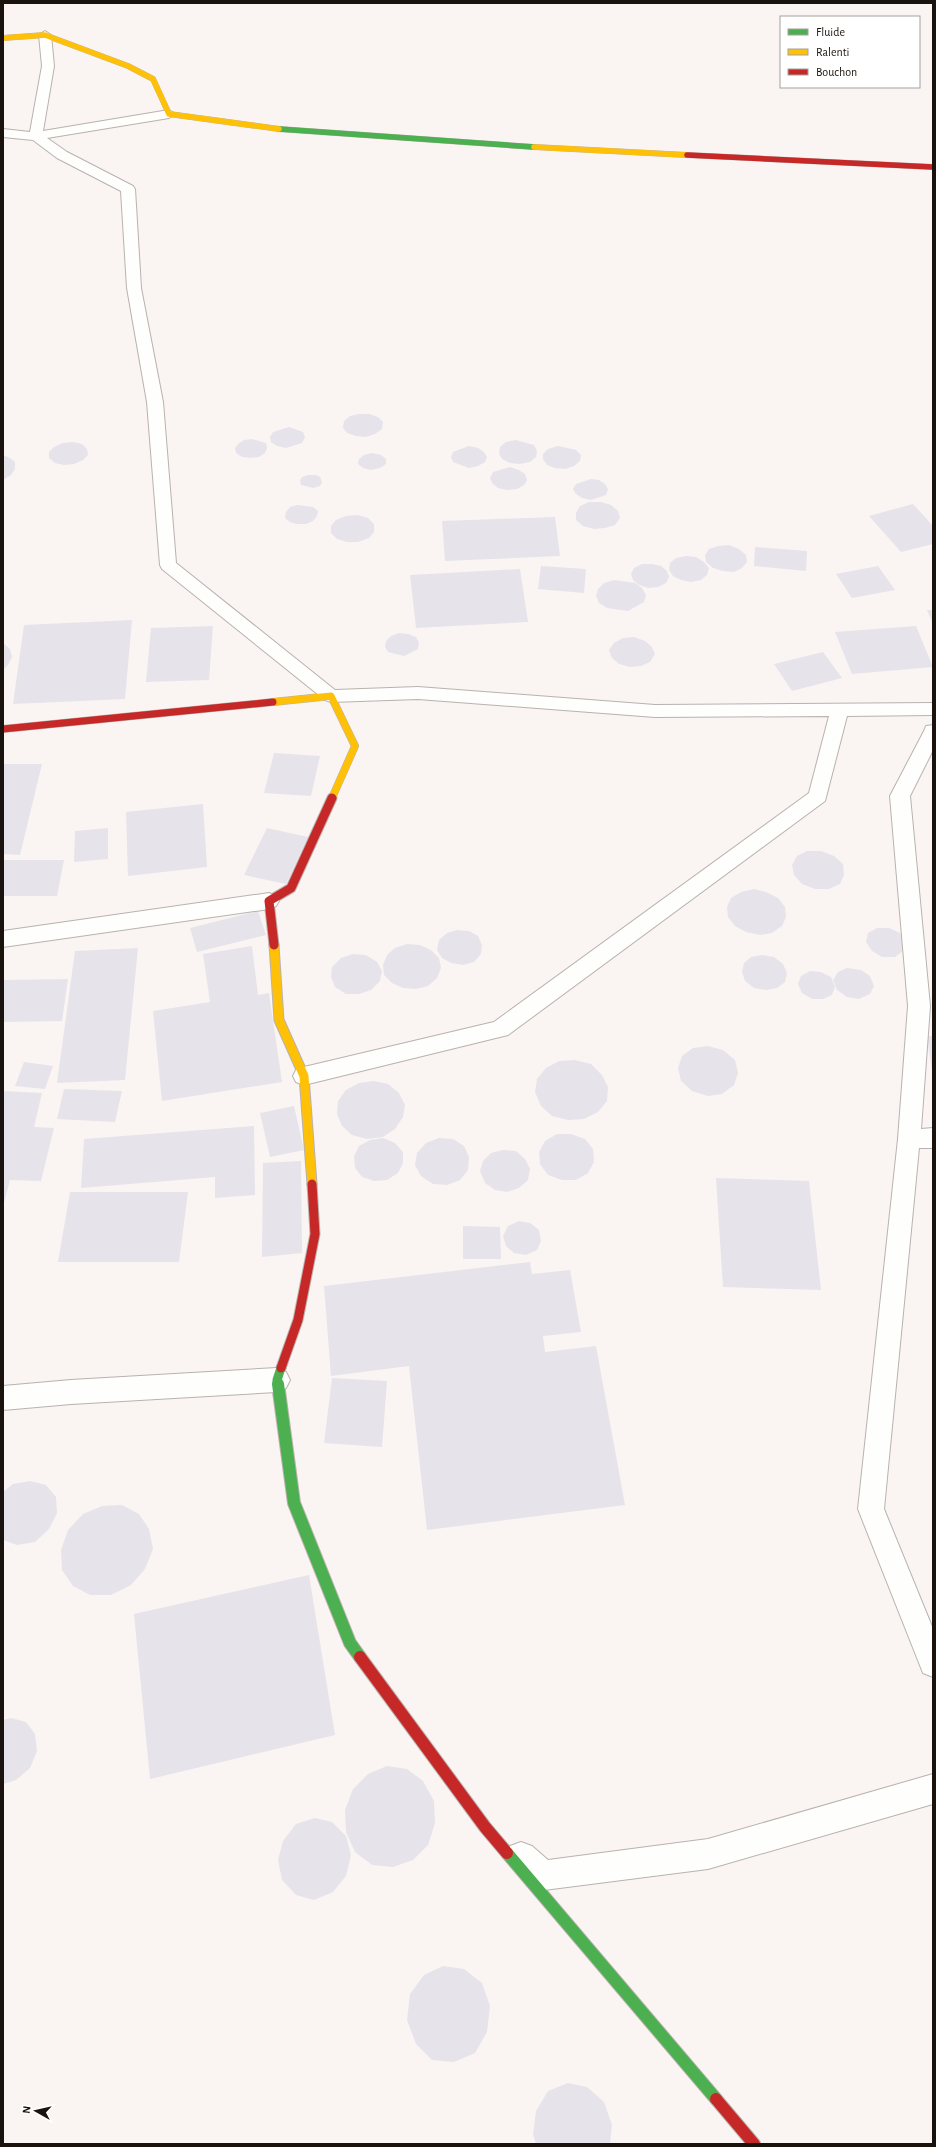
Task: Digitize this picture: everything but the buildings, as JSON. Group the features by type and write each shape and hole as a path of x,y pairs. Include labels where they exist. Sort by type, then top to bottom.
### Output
{"street":[{"path":"3,38 45,35 128,66 153,80 169,114"},
{"path":"36,136 48,66 45,35"},
{"path":"3,133 36,136 169,114 233,125 318,134 933,167"},
{"path":"3,939 269,901 291,888 355,746 330,696 168,565 154,402 134,288 128,188 62,154 36,136"},
{"path":"3,729 330,696 418,693 655,711 839,711 933,709"},
{"path":"304,1076 500,1029 818,796 839,711"},
{"path":"933,730 900,796 919,1006 909,1138 871,1509 933,1663"},
{"path":"269,901 278,986 279,1020 304,1076 315,1234 298,1320 277,1380 294,1503 350,1644 485,1828 754,2144"},
{"path":"909,1138 933,1138"},
{"path":"3,1398 72,1392 277,1380"},
{"path":"485,1828 544,1875 708,1854 933,1789"}],"traffic: fast":[{"path":"279,129 534,147"},
{"path":"281,1368 277,1380 294,1503 350,1643 360,1657"},
{"path":"507,1853 716,2099"}],"traffic: slow":[{"path":"3,38 45,35 128,66 153,79 169,114 279,129"},
{"path":"534,147 687,155"},
{"path":"273,702 331,696 355,746 332,798"},
{"path":"274,945 279,1020 304,1076 312,1184"}],"traffic: jam":[{"path":"687,155 933,167"},
{"path":"3,729 273,702"},
{"path":"274,945 269,901 291,888 332,798"},
{"path":"281,1368 298,1320 315,1234 312,1184"},
{"path":"360,1657 485,1827 507,1853"},
{"path":"716,2099 754,2144"}]}
